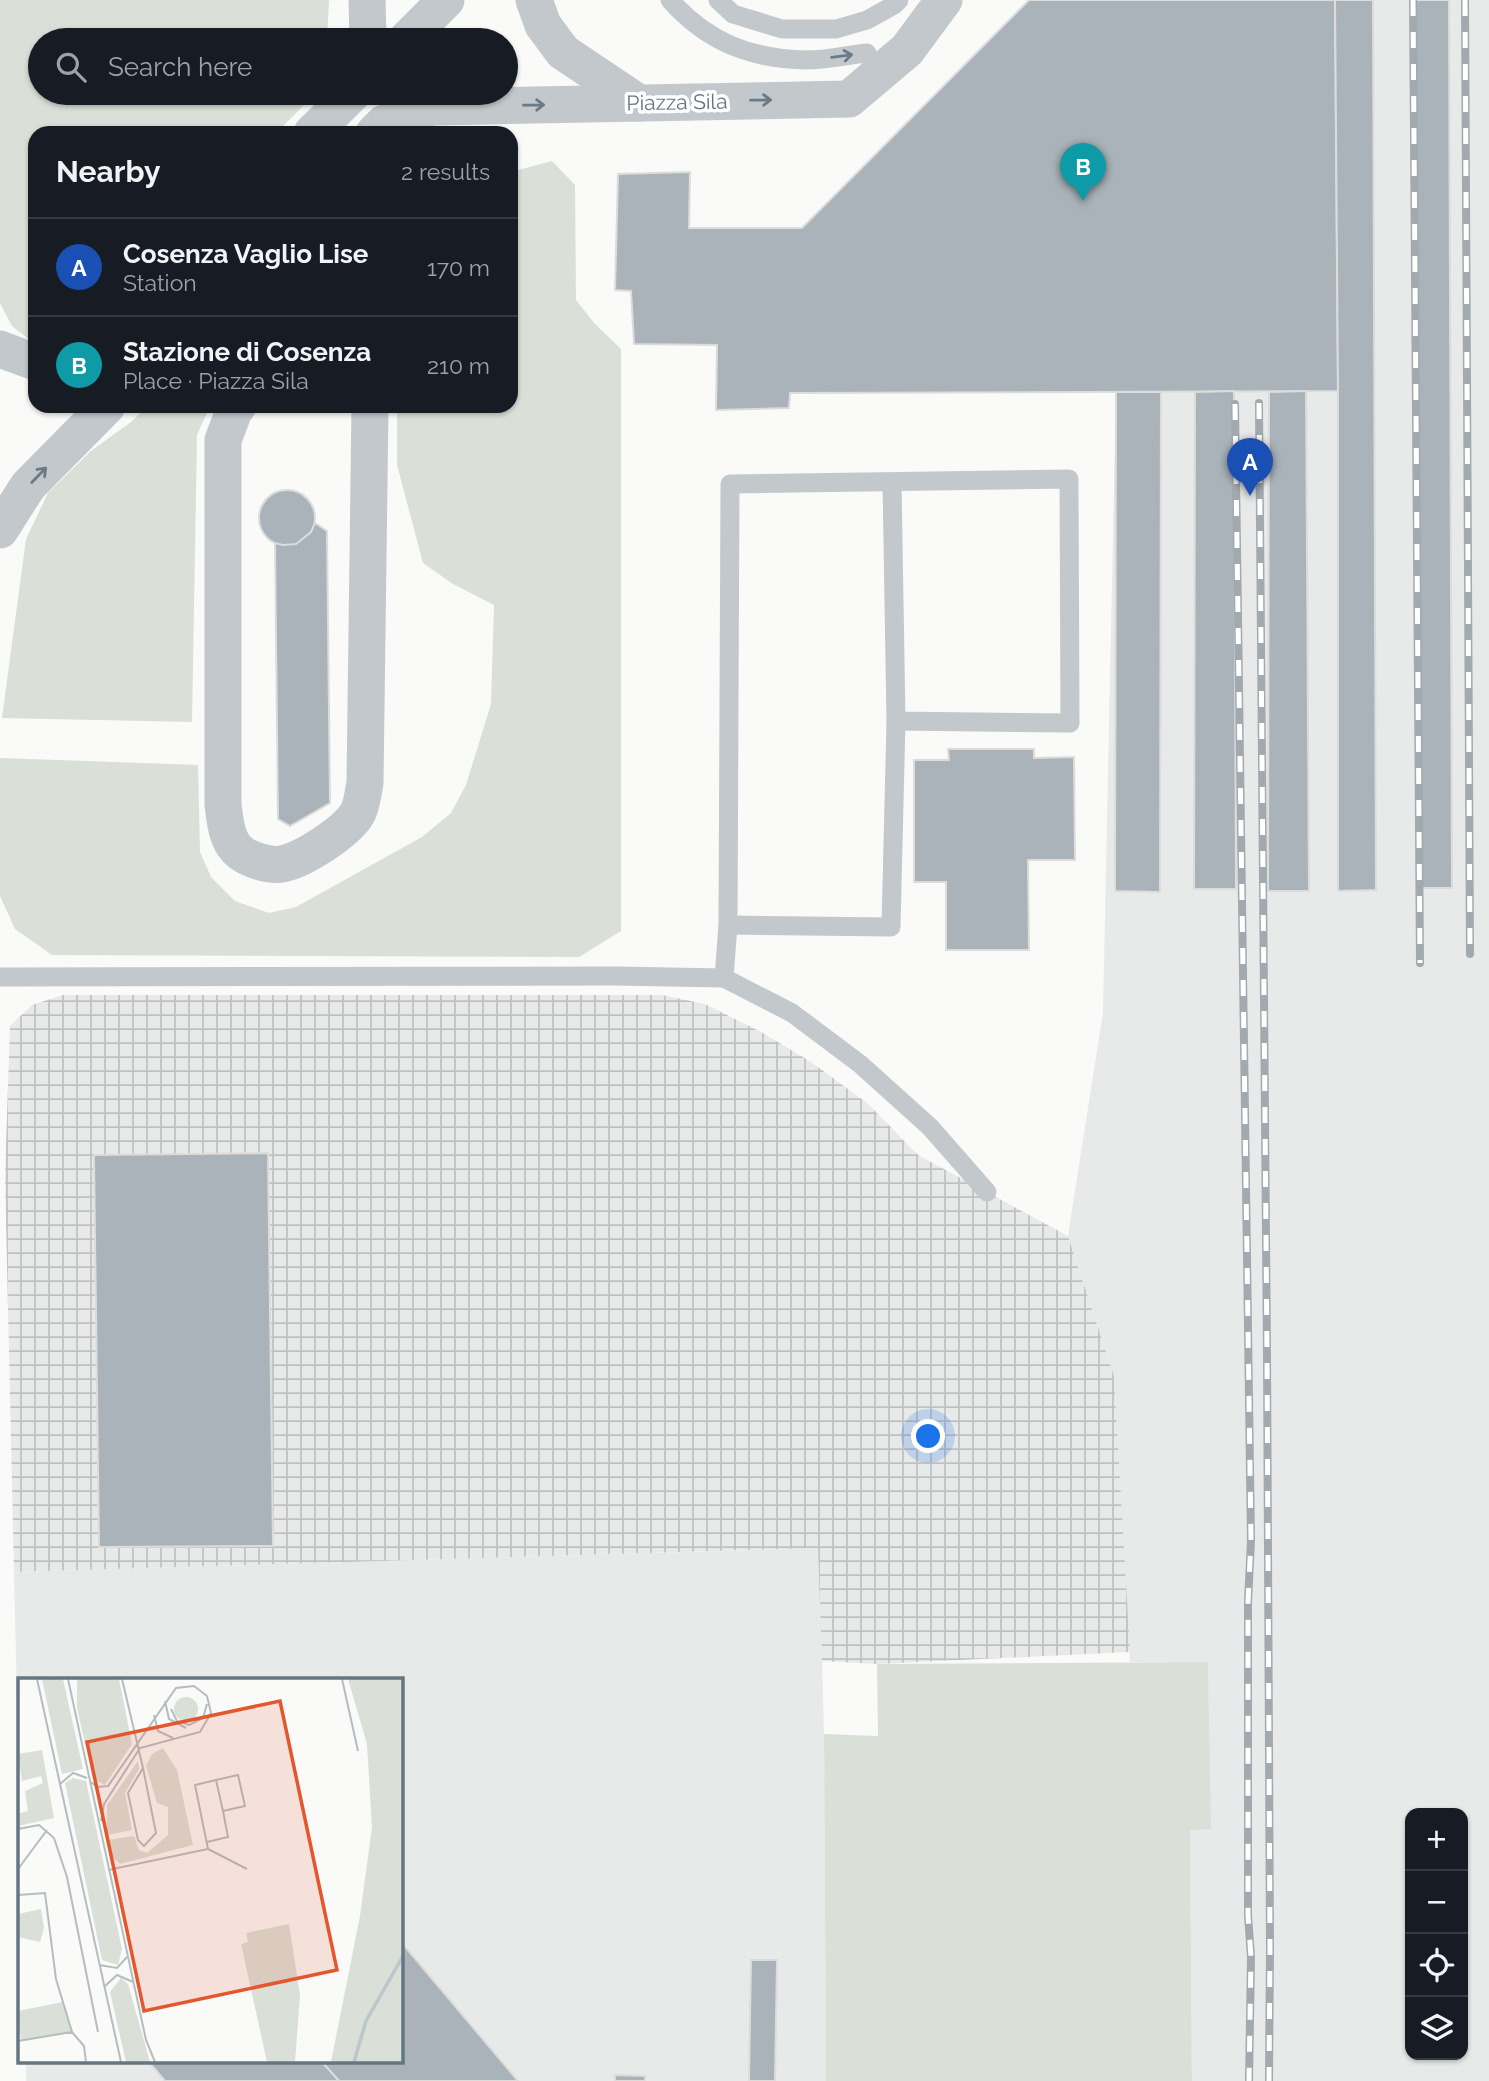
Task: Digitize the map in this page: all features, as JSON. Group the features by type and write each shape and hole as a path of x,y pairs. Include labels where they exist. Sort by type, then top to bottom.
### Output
{"street":[{"path":"368,0 368,28"},
{"path":"418,28 446,0"},
{"path":"534,0 543,25 563,52 639,103"},
{"name":"Piazza Sila","path":"380,126 433,107 849,99 907,50 944,0"},
{"path":"319,126 341,105"},
{"path":"370,105 371,126"},
{"path":"0,349 28,359"},
{"path":"0,530 28,486 100,413"},
{"path":"233,413 223,440 223,804 227,833 239,852 255,860 281,864 314,850 340,832 358,813 365,783 370,413"}],"lane":[{"path":"670,0 697,26 726,44 769,57 808,60 867,53"},
{"path":"718,0 733,14 782,29 836,29 867,20 899,0"},
{"path":"724,978 728,925 730,484 1069,480 1070,723 896,722"},
{"path":"728,925 891,927 896,722 892,482"},
{"path":"0,977 724,978 792,1013 860,1064 930,1127 987,1192"}],"shaded area":[{"path":"0,0 329,0 328,28 28,28 28,105 304,105 283,126 28,126 28,339 12,326 0,303"},
{"path":"1335,0 1489,0 1489,2081 1192,2081 1190,1829 1210,1829 1208,1662 1130,1662 1114,1376 1068,1236 1103,1012 1116,392 1338,391"},
{"path":"552,161 575,185 576,300 594,323 621,349 621,931 579,957 52,955 15,929 0,896 0,758 198,765 200,852 211,877 235,901 269,913 296,907 422,837 451,813 466,785 491,704 494,605 453,584 423,563 397,465 397,413 518,413 518,170"},
{"path":"141,413 207,413 197,435 192,722 2,718 26,539 48,493 91,451"},
{"path":"63,995 662,995 705,1004 761,1032 811,1062 867,1103 918,1155 1068,1236 1114,1376 1130,1652 877,1664 822,1661 818,1548 14,1572 5,1176 10,1026 32,1005"},
{"path":"819,1548 824,1734 826,2081 26,2081 26,2064 402,2064 402,1678 18,1678 18,1744 14,1572"},
{"path":"1208,1662 1211,1829 1190,1830 1192,2081 826,2081 824,1734 878,1736 877,1664"}],"building":[{"path":"1029,0 1335,0 1338,391 790,393 789,408 716,410 717,345 634,344 631,291 615,290 618,174 690,172 689,228 802,228"},
{"path":"1335,0 1373,0 1376,890 1338,891 1338,391"},
{"path":"1413,0 1449,0 1452,888 1419,888"},
{"path":"1234,391 1236,889 1194,889 1195,392"},
{"path":"1306,391 1309,891 1268,891 1269,392"},
{"path":"1116,392 1161,392 1160,892 1115,891"},
{"path":"287,490 298,492 307,498 313,507 313,529 307,538 298,544 287,546 276,544 267,538 261,529 259,518 261,507 267,498 276,492"},
{"path":"315,523 327,531 330,803 290,826 278,819 275,543 296,544 311,532"},
{"path":"948,749 1034,749 1034,758 1074,757 1075,860 1028,860 1029,950 946,950 946,882 914,882 914,760 949,760"},
{"path":"268,1153 273,1546 99,1547 94,1155"},
{"path":"402,1943 518,2081 339,2081 324,2064 402,2064"},
{"path":"751,1960 777,1960 775,2081 749,2081"},
{"path":"151,2064 324,2064 339,2081 165,2081"},
{"path":"615,2075 645,2076 645,2081 615,2081"}],"railway":[{"path":"1413,0 1420,963"},
{"path":"1465,0 1470,954"},
{"path":"1259,403 1267,1355 1269,2081"},
{"path":"1235,404 1251,1540 1248,1602 1248,1915 1251,1957 1249,2081"}],"place":[{"name":"Stazione di Cosenza","path":"1083,201"},
{"name":"Cosenza Vaglio Lise","path":"1250,496"}]}
